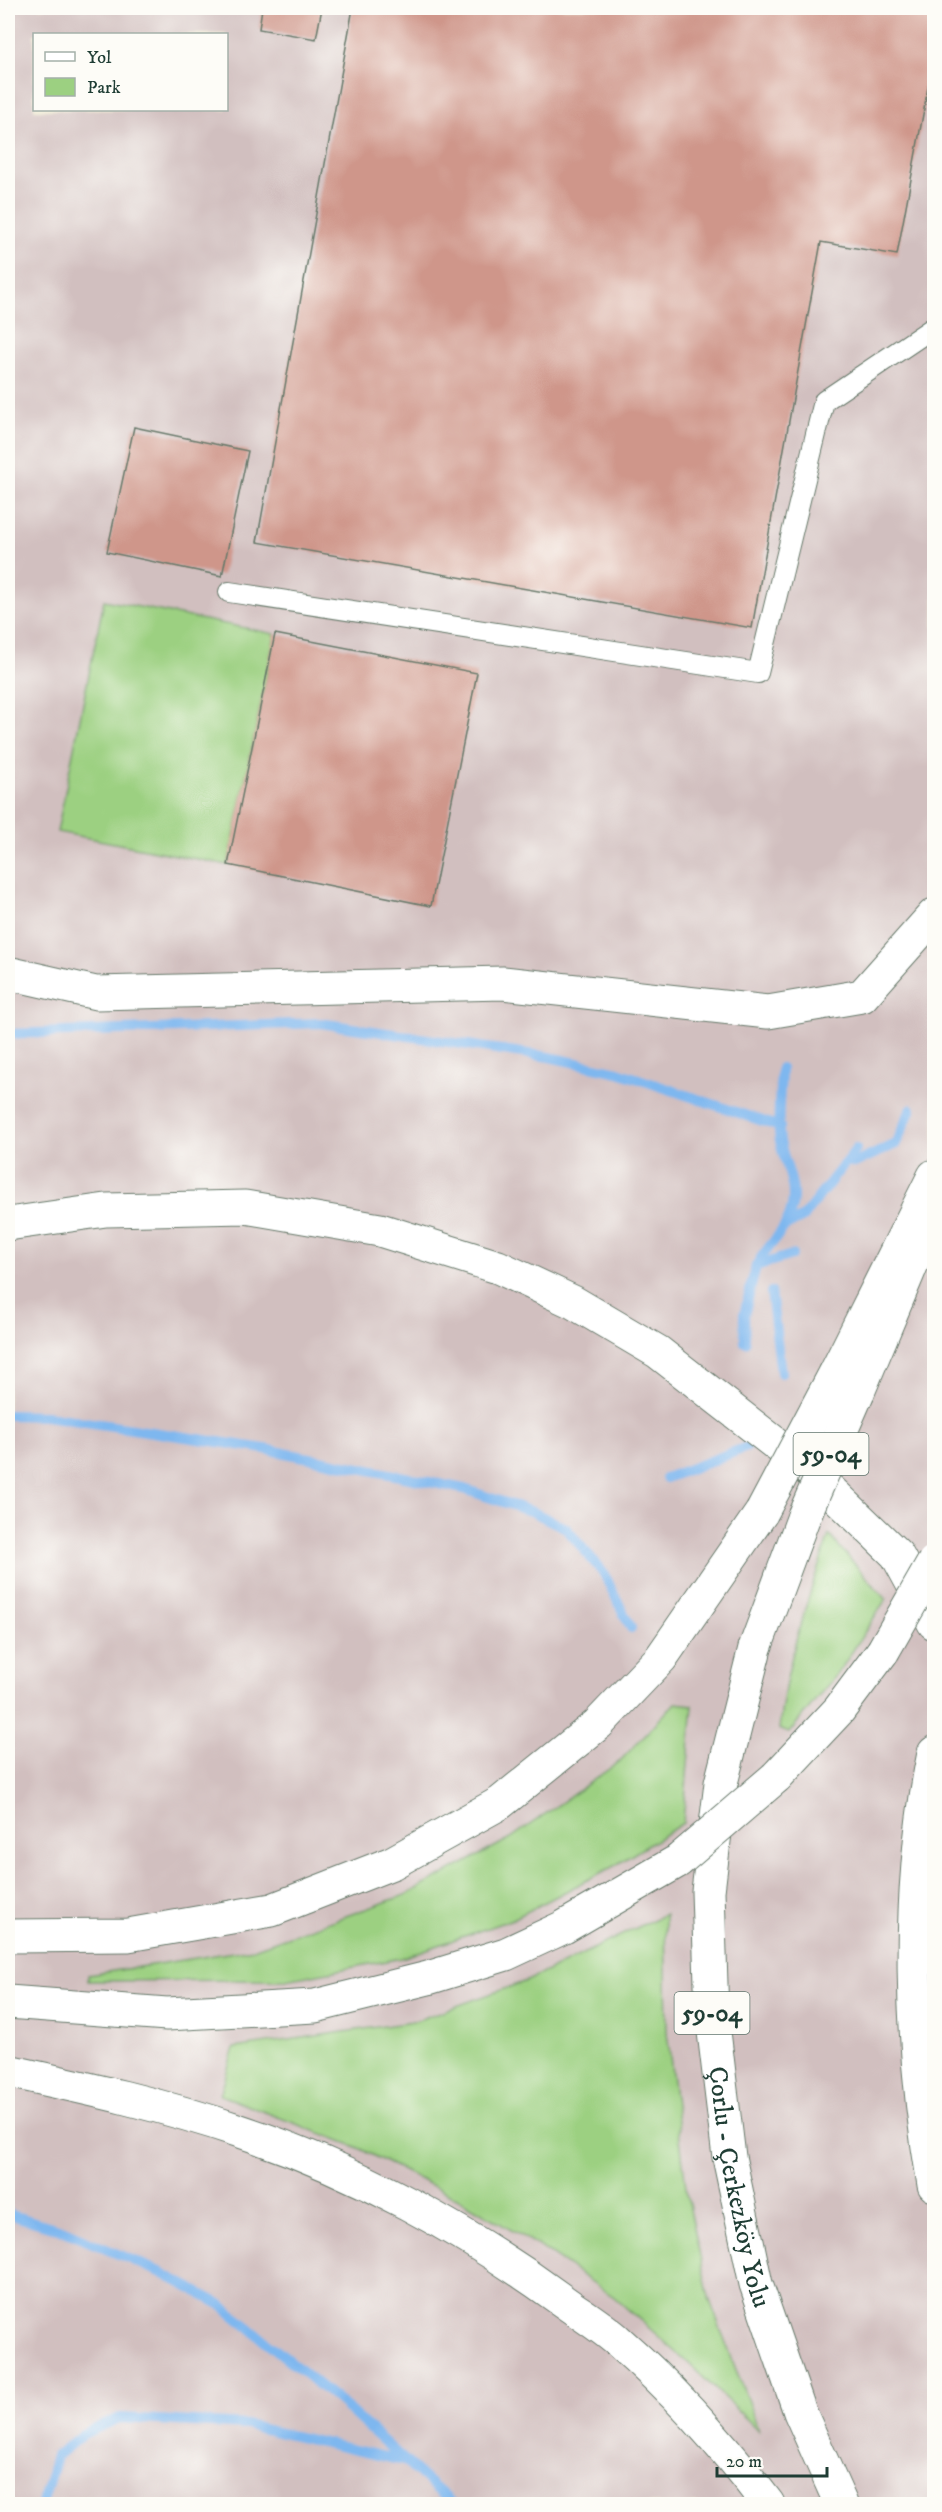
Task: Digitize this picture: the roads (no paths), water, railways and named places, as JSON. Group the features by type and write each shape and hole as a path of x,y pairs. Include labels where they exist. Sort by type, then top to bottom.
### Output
{"main road":[{"path":"8,973 96,993 503,983 768,1012 862,996 934,915"},
{"path":"8,1936 128,1935 272,1910 392,1863 500,1803 598,1724 661,1658 762,1512 847,1382 934,1176"},
{"path":"8,1224 106,1210 245,1207 380,1230 498,1266 573,1302 658,1352 808,1469 897,1556 934,1623"},
{"name":"Çorlu - Çerkezköy Yolu","path":"841,2505 800,2412 756,2284 729,2157 712,2015 708,1891 721,1784 755,1648 804,1516 847,1382 934,1211"},
{"path":"8,2002 167,2014 315,2006 428,1978 506,1954 564,1927 678,1861 776,1777 839,1710 883,1651 934,1562"},
{"path":"934,1754 927,1788 913,1934 922,2118 934,2185"},
{"path":"8,2071 127,2097 241,2131 345,2173 463,2234 537,2282 617,2340 670,2391 768,2505"}],"lane":[{"path":"229,592 758,673 824,401 934,327"}],"waterway":[{"path":"8,1034 320,1023 549,1057 618,1072 780,1127"},
{"path":"756,1266 784,1227 793,1199 793,1189 779,1132 781,1068"},
{"path":"847,1161 855,1163 896,1144 911,1109"},
{"path":"784,1227 803,1217 856,1149"},
{"path":"745,1342 744,1315 756,1266 792,1255"},
{"path":"771,1292 781,1373"},
{"path":"8,1415 46,1416 265,1449 464,1489 533,1512 566,1528 604,1574 631,1628"},
{"path":"666,1478 747,1447"},
{"path":"8,2214 62,2230 162,2273 220,2304 341,2403 453,2504"},
{"path":"42,2504 56,2456 83,2434 120,2418 246,2425 403,2461"}]}
